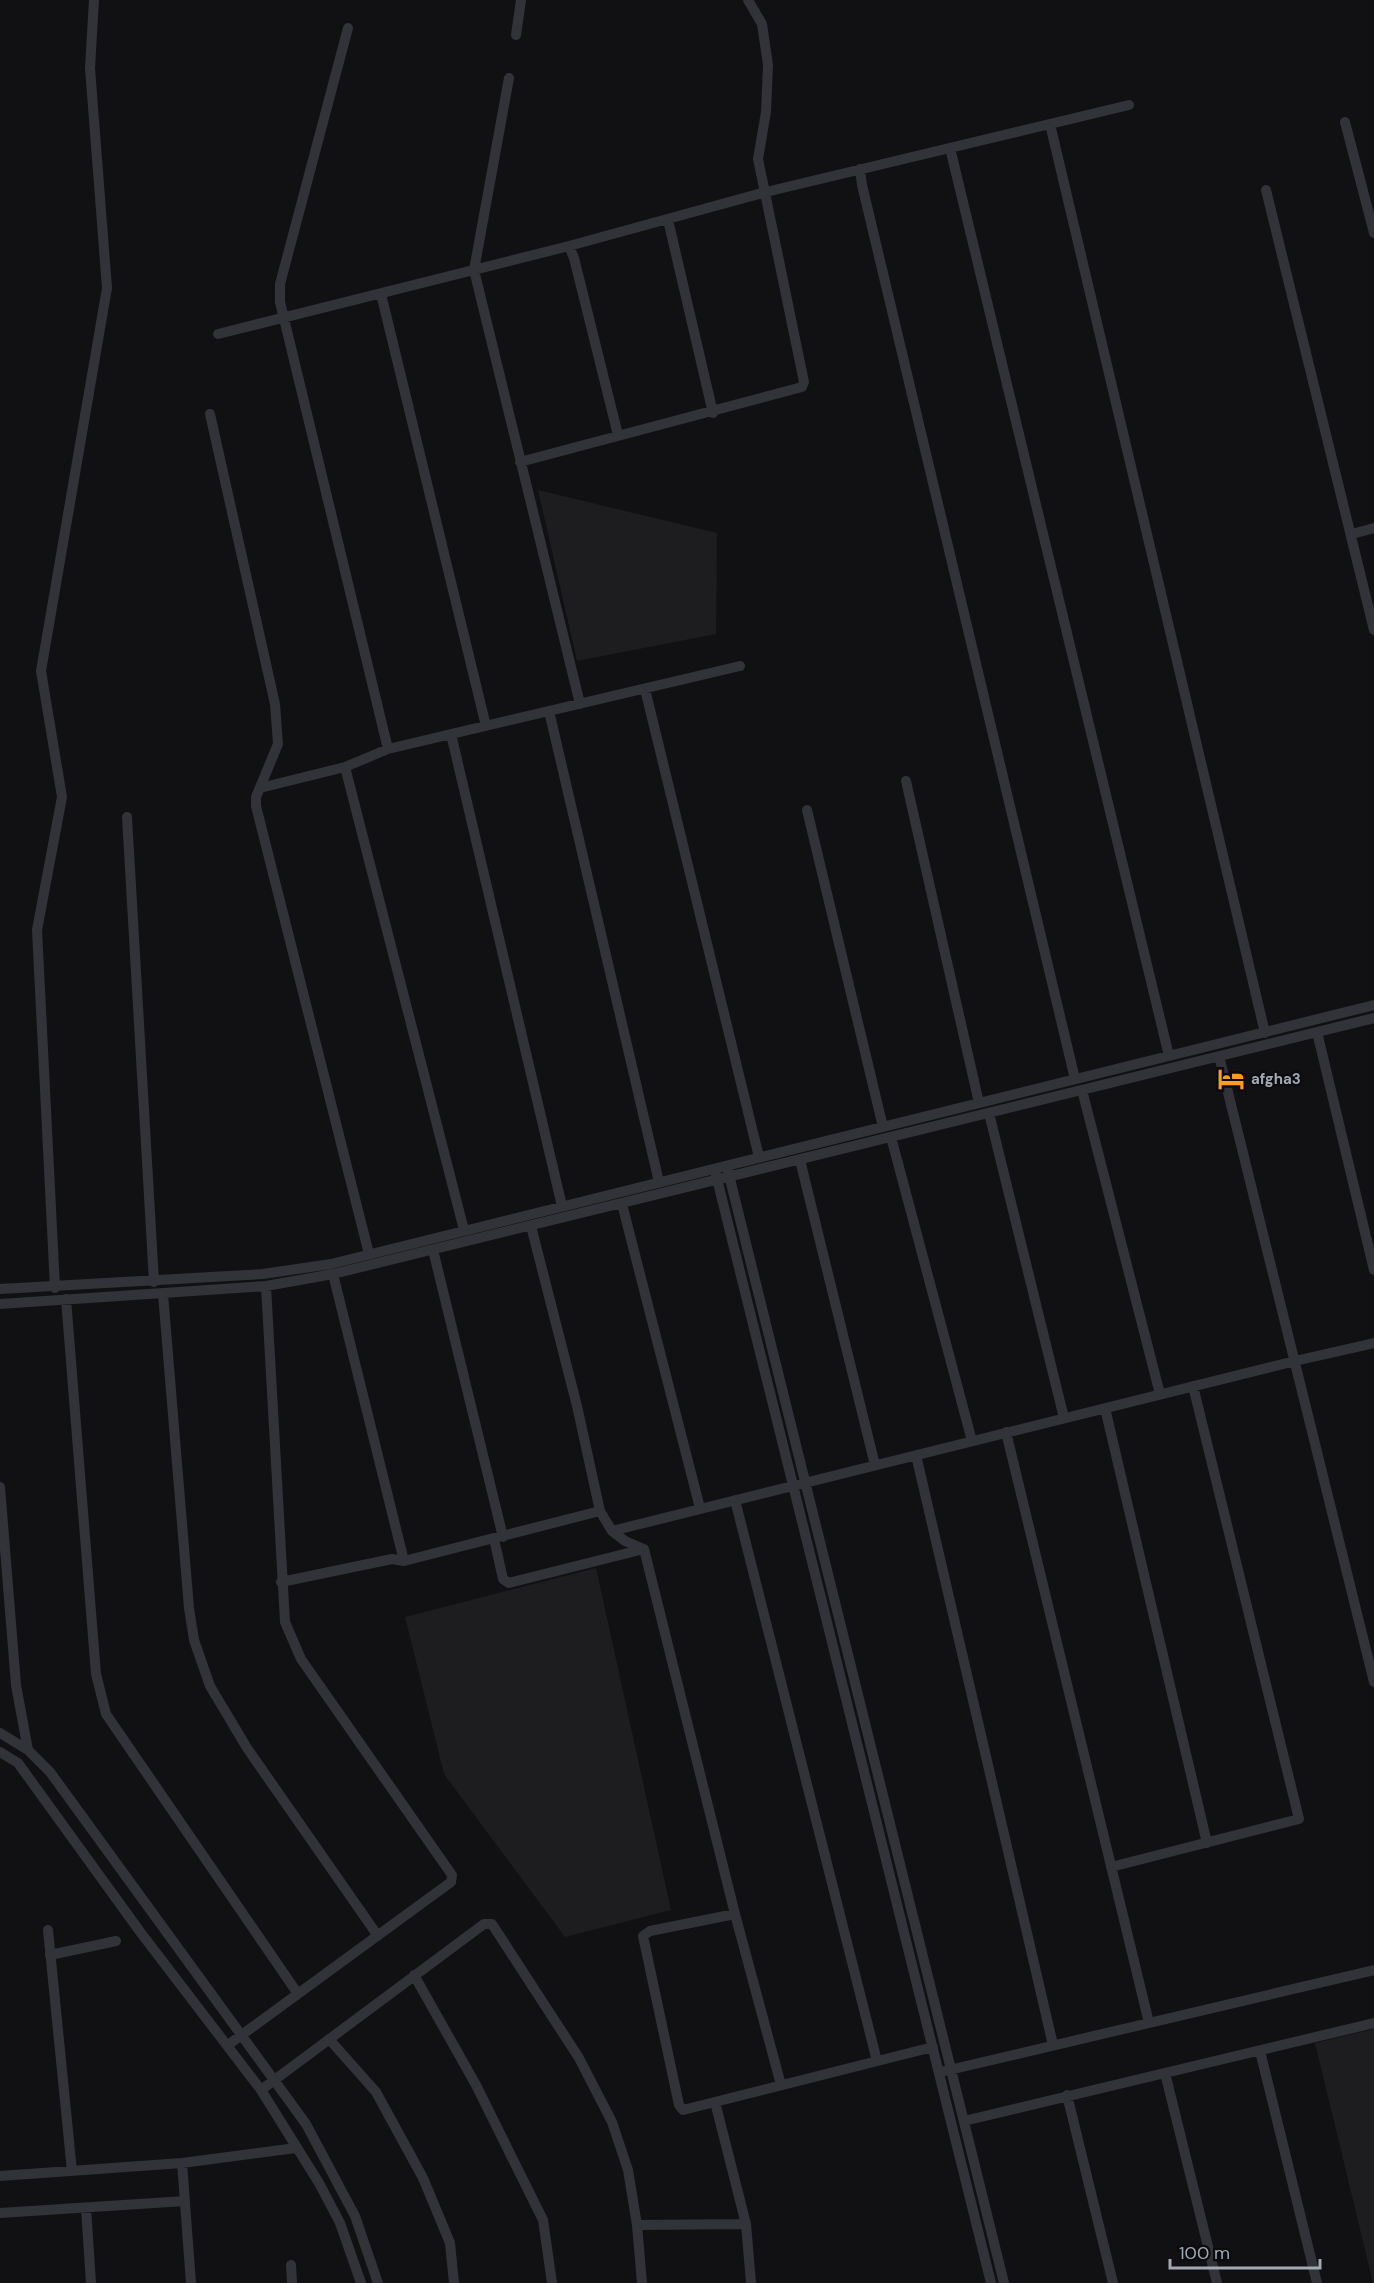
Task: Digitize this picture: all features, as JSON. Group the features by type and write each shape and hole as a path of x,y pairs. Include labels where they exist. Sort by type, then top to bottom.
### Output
{"street":[{"path":"55,1288 37,930 62,797 41,671 106,288 90,68 94,0"},
{"path":"516,34 521,0"},
{"path":"520,462 802,387 804,382 758,159 766,112 768,65 762,24 748,0"},
{"path":"348,28 280,284 284,318 388,749"},
{"path":"509,78 474,270 580,704"},
{"path":"218,334 569,246 766,192 1129,105"},
{"path":"1345,122 1374,233"},
{"path":"1050,124 1265,1033"},
{"path":"950,148 1168,1056"},
{"path":"860,169 864,196 1075,1079"},
{"path":"1266,190 1374,630"},
{"path":"668,220 712,412"},
{"path":"569,246 574,258 618,435"},
{"path":"381,294 486,726"},
{"path":"210,414 275,704 278,744 260,788 256,806 369,1254"},
{"path":"1352,534 1374,528"},
{"path":"260,788 345,767 388,749 740,666"},
{"path":"645,689 759,1157"},
{"path":"549,711 659,1182"},
{"path":"451,734 562,1206"},
{"path":"345,767 464,1230"},
{"path":"906,781 979,1102"},
{"path":"807,810 882,1127"},
{"path":"127,817 154,1282"},
{"path":"0,1304 266,1286 285,1277 369,1254 1374,1005"},
{"path":"1359,1009 1362,1021"},
{"path":"0,1289 333,1274 1374,1018"},
{"path":"1317,1032 1374,1270"},
{"path":"1219,1056 1374,1682"},
{"path":"1082,1090 1160,1394"},
{"path":"989,1113 1064,1418"},
{"path":"891,1137 972,1441"},
{"path":"800,1160 875,1465"},
{"path":"727,1166 1004,2283"},
{"path":"714,1169 991,2283"},
{"path":"622,1204 700,1508"},
{"path":"531,1226 577,1406 600,1511 612,1531 644,1549 735,1914 781,2085"},
{"path":"433,1250 499,1538 503,1579 509,1583 644,1549"},
{"path":"333,1274 404,1561"},
{"path":"228,2045 451,1882 452,1875 301,1659 285,1622 266,1286"},
{"path":"163,1294 189,1608 194,1640 206,1676 247,1748 378,1936"},
{"path":"66,1299 96,1674 106,1714 298,1994"},
{"path":"612,1531 1374,1343"},
{"path":"1111,1867 1299,1819 1193,1386"},
{"path":"1105,1408 1207,1843"},
{"path":"1006,1432 1149,2023"},
{"path":"916,1455 1053,2045"},
{"path":"0,1488 16,1685 28,1750"},
{"path":"735,1500 877,2061"},
{"path":"281,1582 392,1559 404,1561 600,1511"},
{"path":"0,1733 28,1750 50,1772 306,2124 355,2216 378,2283"},
{"path":"0,1752 18,1763 141,1933 261,2090 340,2223 361,2283"},
{"path":"735,1914 650,1931 644,1936 679,2105 683,2110 933,2047"},
{"path":"261,2090 484,1924 492,1924 579,2058 612,2122 628,2170 638,2225 642,2283"},
{"path":"48,1930 72,2171"},
{"path":"50,1955 116,1941"},
{"path":"939,2072 1374,1970"},
{"path":"414,1975 476,2085 543,2220 552,2283"},
{"path":"964,2121 1374,2023"},
{"path":"329,2039 376,2092 423,2178 450,2243 454,2283"},
{"path":"1260,2051 1317,2283"},
{"path":"1165,2073 1217,2283"},
{"path":"1067,2095 1113,2283"},
{"path":"715,2102 746,2224 751,2283"},
{"path":"0,2176 182,2163 296,2148"},
{"path":"182,2163 191,2283"},
{"path":"0,2213 185,2201"},
{"path":"86,2208 91,2283"},
{"path":"638,2225 746,2224"},
{"path":"291,2265 292,2283"}],"shaded area":[{"path":"538,490 717,533 716,634 577,661"},
{"path":"596,1568 671,1910 565,1937 444,1774 405,1617"},
{"path":"1374,2029 1374,2283 1373,2283 1315,2043"}],"place":[{"name":"afgha3","path":"1231,1079"}]}
